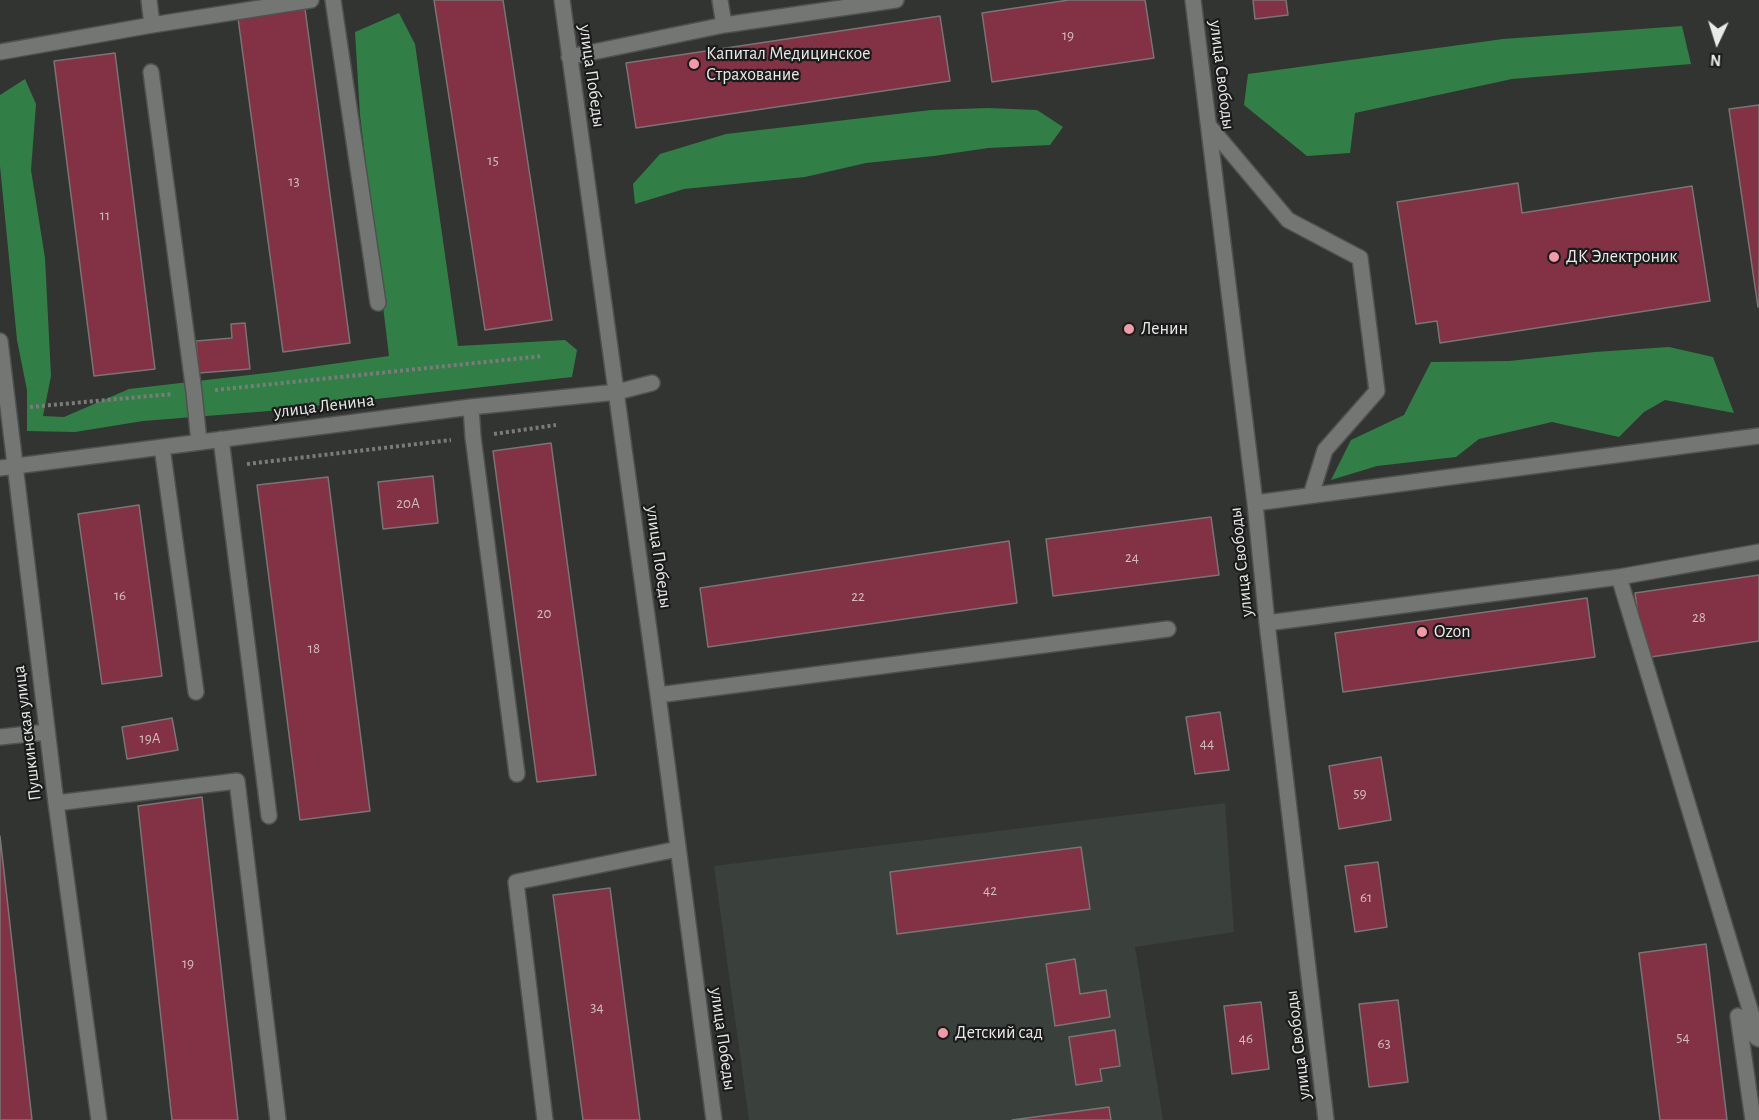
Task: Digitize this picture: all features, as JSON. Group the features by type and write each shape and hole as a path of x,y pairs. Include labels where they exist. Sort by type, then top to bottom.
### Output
{"street":[{"path":"148,0 152,25"},
{"path":"0,52 310,0"},
{"path":"333,0 378,303"},
{"name":"улица Победы","path":"562,0 714,1120"},
{"path":"720,0 724,26"},
{"path":"570,57 724,26 896,0"},
{"name":"улица Свободы","path":"1193,0 1255,503 1326,1120"},
{"path":"151,72 199,442"},
{"path":"1209,126 1288,220 1360,258 1377,391 1325,450 1311,495"},
{"name":"Пушкинская улица","path":"0,340 8,409 8,467 47,732 99,1120"},
{"name":"улица Ленина","path":"8,467 471,407 617,392 652,384"},
{"path":"471,407 473,437 518,774"},
{"path":"1255,503 1759,436"},
{"path":"221,439 269,816"},
{"path":"162,447 195,692"},
{"path":"1267,623 1619,577 1759,552"},
{"path":"1619,577 1759,1039"},
{"path":"658,694 1168,628"},
{"path":"0,737 47,732"},
{"path":"56,803 237,781 278,1120"},
{"path":"545,1120 516,882 678,849"},
{"path":"1753,1120 1738,1016 1759,1039"}],"path":[{"path":"8,409 543,356"},
{"path":"225,467 556,425"}],"shaded area":[{"name":"Детский сад","path":"1225,803 1234,932 1135,947 1163,1120 749,1120 714,866"}],"green space":[{"path":"399,13 415,44 458,346 565,340 577,350 572,377 269,411 143,421 75,432 27,431 27,390 17,340 0,166 0,95 25,79 36,104 31,170 45,258 51,376 43,416 64,417 129,389 389,356 360,115 355,32"},
{"path":"1682,26 1691,64 1512,79 1355,113 1350,153 1307,156 1244,105 1248,74 1503,39"},
{"path":"988,108 1037,110 1063,127 1050,145 988,148 866,163 805,177 684,189 635,204 633,184 660,154 726,134 931,110"},
{"path":"1669,347 1713,357 1734,413 1665,400 1644,412 1619,437 1552,422 1479,439 1456,457 1377,466 1331,480 1351,440 1404,415 1431,362 1509,361"}],"building":[{"path":"434,0 503,0 552,320 485,330"},
{"path":"1069,0 1145,0 1154,58 992,82 982,13"},
{"path":"1253,0 1286,0 1288,15 1255,19"},
{"path":"305,9 350,343 283,352 238,18"},
{"path":"940,16 950,81 636,128 626,63"},
{"path":"115,53 155,369 94,376 54,61"},
{"path":"1759,105 1759,307 1758,307 1729,109"},
{"name":"ДК Электроник","path":"1518,183 1522,213 1692,186 1710,301 1440,343 1437,321 1416,324 1397,202"},
{"path":"245,323 250,369 199,373 196,341 232,338 231,324"},
{"path":"551,443 596,775 537,782 493,451"},
{"path":"433,476 438,523 383,529 378,482"},
{"path":"328,477 370,811 300,820 257,485"},
{"path":"139,505 162,676 102,684 78,514"},
{"path":"1211,517 1219,575 1053,596 1046,539"},
{"path":"1009,541 1017,603 708,647 700,588"},
{"path":"1759,575 1759,641 1644,658 1635,593"},
{"path":"1587,598 1595,657 1343,692 1335,633"},
{"path":"1220,712 1229,770 1195,774 1186,717"},
{"path":"172,718 178,750 127,759 122,727"},
{"path":"1381,757 1391,820 1339,829 1329,766"},
{"path":"202,797 238,1120 172,1120 138,806"},
{"path":"0,836 32,1120 0,1120"},
{"path":"1081,847 1090,909 897,934 890,872"},
{"path":"1378,862 1387,927 1355,932 1345,866"},
{"path":"610,888 640,1120 583,1120 553,895"},
{"path":"1706,944 1727,1120 1660,1120 1639,953"},
{"path":"1075,959 1080,994 1106,990 1110,1017 1055,1026 1046,964"},
{"path":"1398,1000 1408,1082 1369,1087 1359,1004"},
{"path":"1261,1002 1269,1069 1232,1074 1224,1006"},
{"path":"1115,1030 1120,1066 1100,1069 1102,1081 1076,1085 1069,1037"},
{"path":"1109,1107 1111,1120 1012,1120"}],"place":[{"name":"Капитал Медицинское Страхование","path":"694,64"},
{"name":"ДК Электроник","path":"1554,257"},
{"name":"Ленин","path":"1129,329"},
{"name":"Ozon","path":"1422,632"},
{"name":"Детский сад","path":"943,1033"}]}
